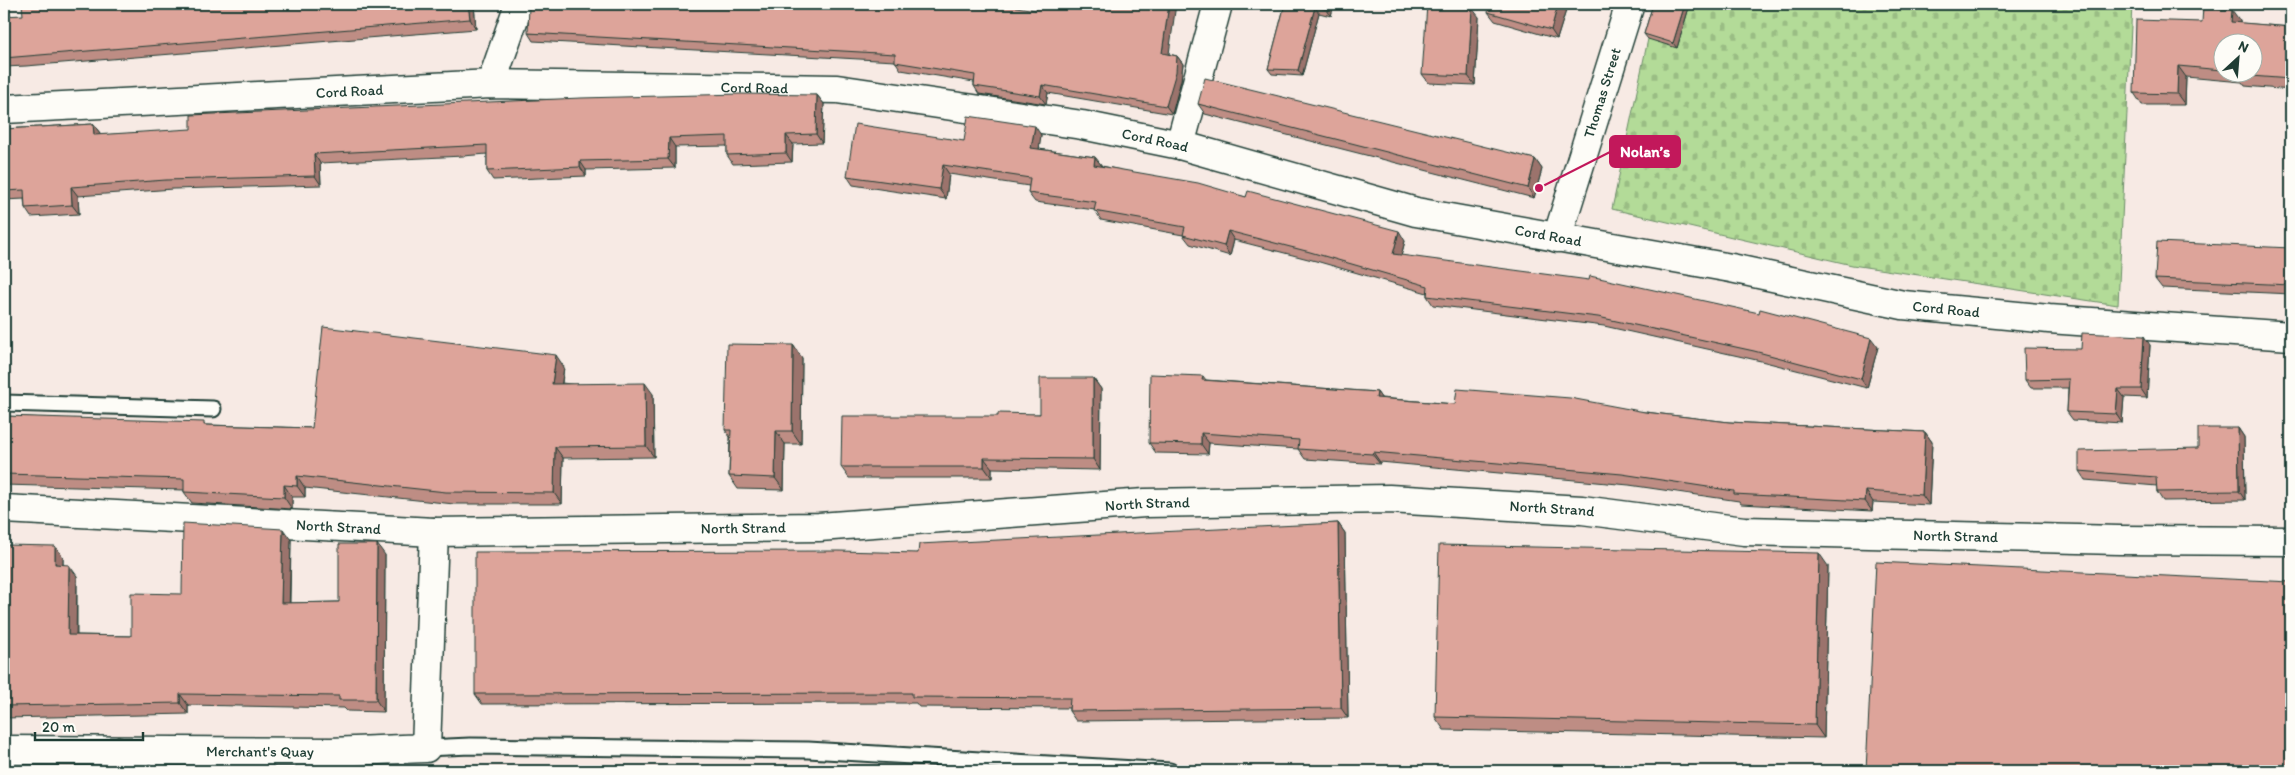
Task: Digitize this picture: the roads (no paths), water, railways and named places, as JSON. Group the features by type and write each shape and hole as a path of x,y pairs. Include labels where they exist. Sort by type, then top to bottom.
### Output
{"street":[{"path":"491,84 519,4"},
{"path":"1180,145 1218,4"},
{"name":"Thomas Street","path":"1557,238 1630,4"},
{"name":"Cord Road","path":"4,109 491,84 837,89 1082,125 1180,145 1416,212 1731,268 1904,305 2049,319 2291,336"},
{"name":"North Strand","path":"4,509 434,532 819,527 1145,503 1389,499 1582,510 1744,531 2119,540 2291,541"},
{"path":"426,748 434,532"},
{"name":"Merchant's Quay","path":"4,750 331,752 426,748"}],"lane":[{"path":"4,403 212,409"},
{"path":"426,748 470,746 808,750 1170,771"}],"place":[{"name":"Nolan’s","path":"1539,188"}]}
